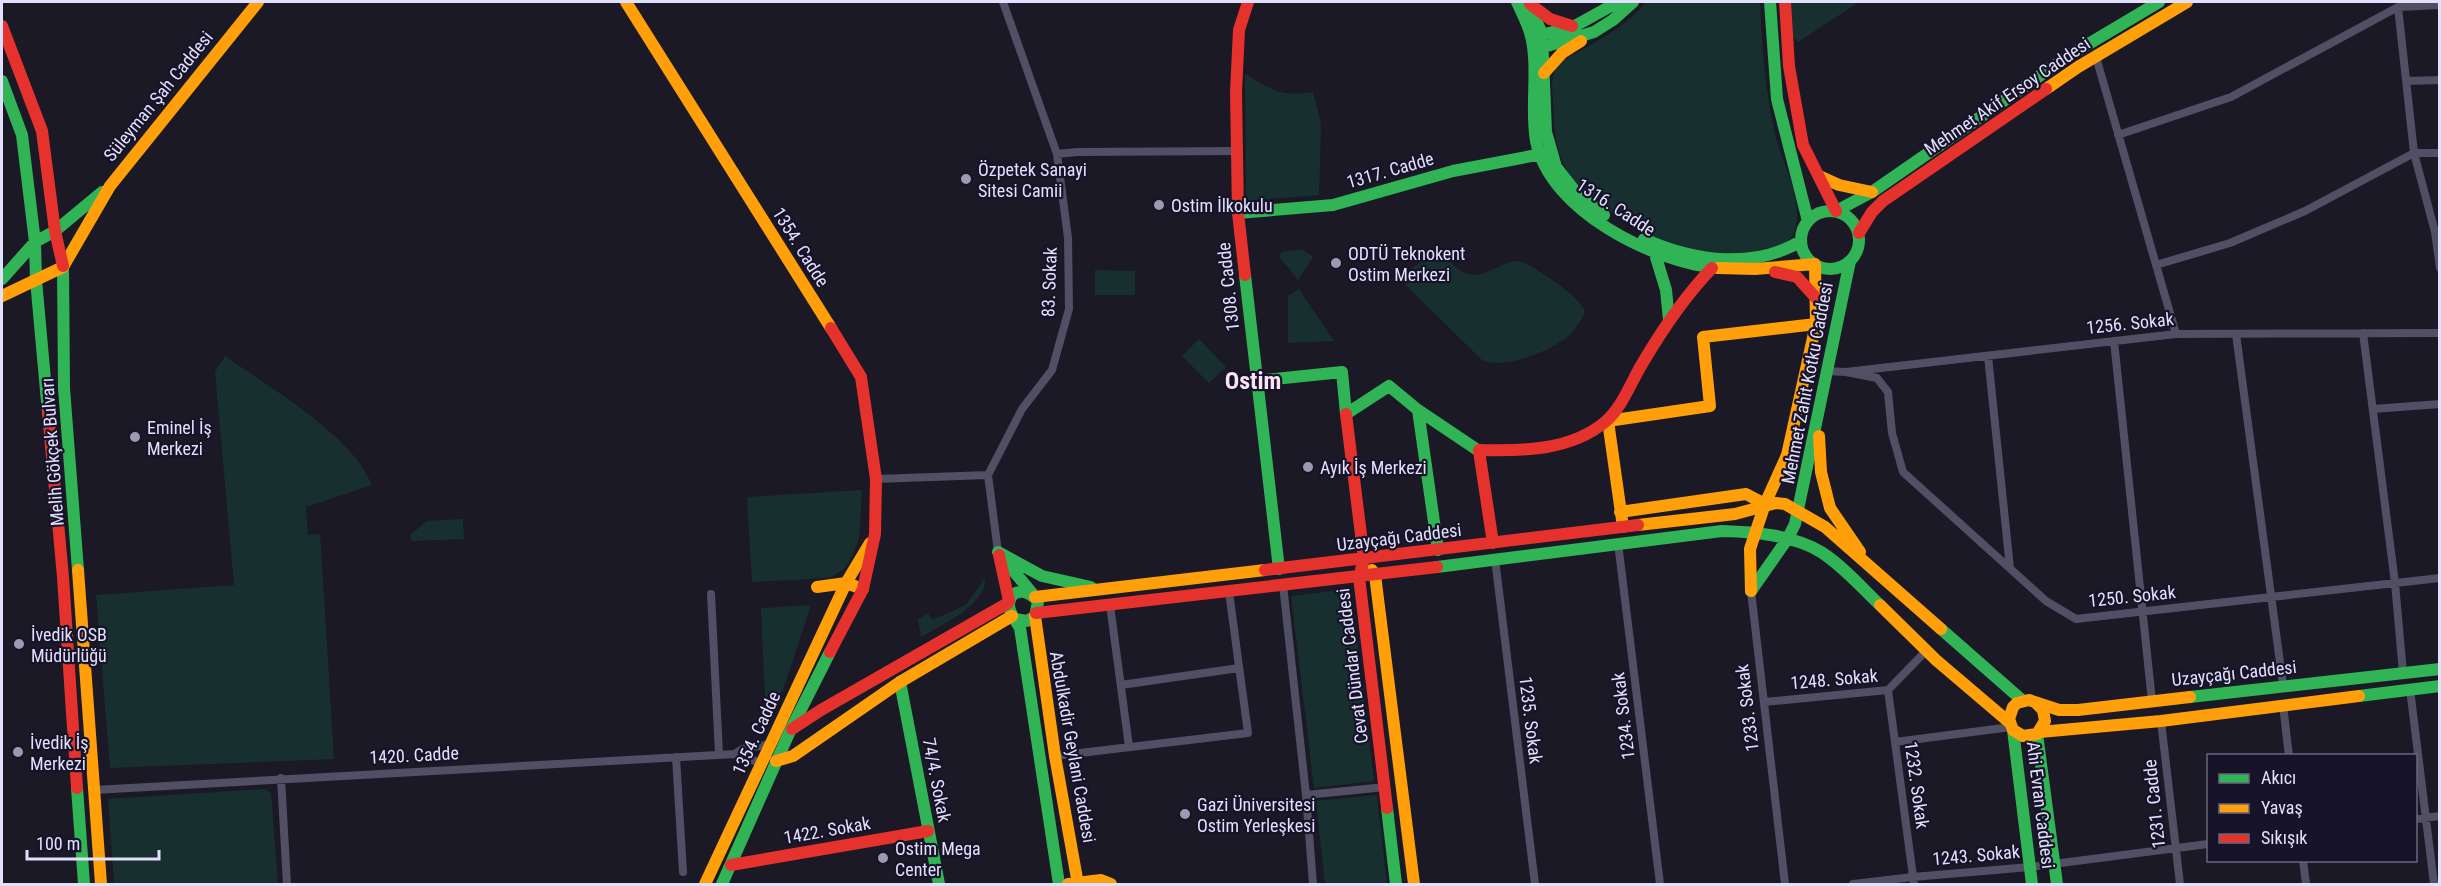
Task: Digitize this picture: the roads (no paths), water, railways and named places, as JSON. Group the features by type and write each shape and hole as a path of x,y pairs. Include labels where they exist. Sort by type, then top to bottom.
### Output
{"main road":[{"name":"Süleyman Şah Caddesi","path":"110,186 258,2"},
{"name":"1354. Cadde","path":"626,2 861,377 876,479 875,534 864,589 790,730 779,761 722,885"},
{"name":"1308. Cadde","path":"1248,2 1239,30 1236,92 1238,213 1279,569"},
{"path":"1524,2 1550,19 1573,27"},
{"name":"1316. Cadde","path":"1524,2 1544,73 1547,175 1561,192 1621,236 1655,254 1712,268 1766,269 1815,264"},
{"path":"1537,43 1598,15 1618,2"},
{"path":"1544,73 1562,53 1613,20 1633,2"},
{"path":"1770,2 1776,99 1808,221"},
{"path":"1785,2 1789,66 1803,145 1836,211"},
{"name":"Mehmet Akif Ersoy Caddesi","path":"1836,211 1872,192 2070,56 2160,2"},
{"name":"Mehmet Akif Ersoy Caddesi","path":"1859,233 1872,212 1883,201 2096,57 2187,2"},
{"name":"Melih Gökçek Bulvarı","path":"2,26 42,131 55,231 63,267 64,388 101,885"},
{"path":"1537,43 1594,32"},
{"name":"1316. Cadde","path":"1537,43 1535,137 1545,154 1578,195 1620,226 1651,243 1677,253 1715,259 1774,256 1790,250 1801,241"},
{"name":"Melih Gökçek Bulvarı","path":"2,81 22,135 35,242 36,280 63,578 84,885"},
{"name":"1317. Cadde","path":"1238,213 1333,205 1453,171 1545,154"},
{"path":"1819,176 1839,185 1872,192"},
{"path":"2,279 35,242 55,231 110,186"},
{"path":"2,296 63,267 110,186"},
{"path":"1836,211 1851,219 1859,233 1858,248 1850,261 1833,269 1815,264 1805,254 1801,241 1808,221 1820,212 1836,211"},
{"path":"1655,254 1666,290 1668,320"},
{"name":"Mehmet Zahit Kotku Caddesi","path":"1788,538 1798,512 1850,261"},
{"name":"Mehmet Zahit Kotku Caddesi","path":"1751,591 1750,549 1765,504 1787,455 1816,324 1815,264"},
{"path":"1623,527 1608,421 1668,320 1712,268"},
{"path":"1766,269 1797,277 1816,298"},
{"path":"1346,414 1389,386 1418,410 1479,450 1532,451 1576,440 1608,421 1710,406 1703,337 1816,324"},
{"path":"1256,381 1342,372 1364,559"},
{"path":"1418,410 1438,550"},
{"path":"1817,415 1821,472 1830,508 1868,566"},
{"path":"1479,450 1493,543"},
{"name":"Uzayçağı Caddesi","path":"1620,512 1746,494 1765,504"},
{"name":"Uzayçağı Caddesi","path":"1033,595 1105,590 1364,559 1735,514 1765,504 1785,504 1825,527 2029,701 2059,710 2078,710 2439,669"},
{"name":"Uzayçağı Caddesi","path":"1036,614 1359,577 1722,531 1756,532 1774,538 1788,538"},
{"name":"1354. Cadde","path":"705,885 846,583 875,534"},
{"path":"1751,591 1788,538 1812,547 1827,556 1878,602 1926,651 2011,727 2023,736 2038,733 2045,722 2040,705 2029,701 2013,707 2011,727"},
{"path":"998,552 1024,570 1039,576 1105,590"},
{"path":"763,762 779,761 793,756 900,682 1013,617 1027,621 1036,614 1038,608 1033,595 998,552"},
{"path":"998,552 1013,617"},
{"name":"Cevat Dündar Caddesi","path":"1364,559 1375,574 1414,885"},
{"name":"Cevat Dündar Caddesi","path":"1364,559 1359,577 1396,885"},
{"path":"855,606 838,600 817,587 846,583 864,589"},
{"path":"771,744 838,700 1009,602 1016,593 1021,591 1033,595"},
{"name":"Abdulkadir Geylani Caddesi","path":"1036,614 1074,884"},
{"name":"Abdulkadir Geylani Caddesi","path":"1013,617 1020,628 1059,885"},
{"name":"74/4. Sokak","path":"900,682 939,885"},
{"path":"816,684 827,698 838,700"},
{"name":"Uzayçağı Caddesi","path":"2038,733 2161,721 2439,686"},
{"name":"Ahi Evran Caddesi","path":"2011,727 2032,885"},
{"name":"Ahi Evran Caddesi","path":"2038,733 2057,885"},
{"name":"1422. Sokak","path":"731,865 928,831"},
{"path":"1074,884 1101,880 1111,885"}],"street":[{"name":"83. Sokak","path":"988,475 1022,409 1053,370 1069,309 1068,238 1057,154 1003,2"},
{"path":"2118,135 2231,97 2398,7 2439,5"},
{"path":"2398,7 2414,153 2437,232 2439,268"},
{"path":"2096,57 2176,334"},
{"path":"2406,81 2439,80"},
{"path":"1057,154 1237,151"},
{"path":"2156,265 2230,243 2305,211 2414,153 2439,153"},
{"path":"2363,333 2395,583 2403,673"},
{"name":"1256. Sokak","path":"1826,371 1846,372 2176,334 2439,333"},
{"path":"2236,334 2283,686"},
{"path":"2114,341 2152,700"},
{"path":"1988,356 2010,568"},
{"name":"1250. Sokak","path":"1846,372 1877,378 1888,392 1892,433 1903,472 2046,602 2076,619 2439,578"},
{"path":"2373,409 2439,404"},
{"path":"876,479 988,475 998,552"},
{"name":"1234. Sokak","path":"1618,543 1660,885"},
{"name":"1235. Sokak","path":"1495,559 1535,885"},
{"path":"1283,585 1306,795 1313,885"},
{"name":"1233. Sokak","path":"1751,591 1785,885"},
{"path":"1055,756 1248,733 1228,592"},
{"path":"711,594 719,754"},
{"path":"1110,605 1129,747"},
{"name":"1248. Sokak","path":"1764,702 1888,690 1926,651"},
{"path":"1121,686 1239,668"},
{"path":"2410,689 2434,885"},
{"name":"1232. Sokak","path":"1888,690 1913,881"},
{"path":"2283,705 2289,754"},
{"name":"1231. Cadde","path":"2161,721 2180,885"},
{"path":"1895,742 2011,727"},
{"name":"1420. Cadde","path":"735,754 741,749 771,744"},
{"name":"1420. Cadde","path":"94,790 281,778 550,766 719,754 735,754 742,759 763,762"},
{"path":"676,757 683,872"},
{"path":"281,778 287,885"},
{"path":"1306,795 1384,787"},
{"path":"2417,819 2439,816"},
{"name":"1243. Sokak","path":"1853,885 1913,881 2207,844"},
{"path":"2303,862 2306,885"}],"place":[{"name":"Özpetek Sanayi Sitesi Camii","path":"966,179"},
{"name":"Ostim İlkokulu","path":"1159,205"},
{"name":"ODTÜ Teknokent Ostim Merkezi","path":"1336,263"},
{"name":"Eminel İş Merkezi","path":"135,437"},
{"name":"Ayık İş Merkezi","path":"1308,467"},
{"name":"İvedik OSB Müdürlüğü","path":"19,644"},
{"name":"İvedik İş Merkezi","path":"18,752"},
{"name":"Gazi Üniversitesi Ostim Yerleşkesi","path":"1185,814"},
{"name":"Ostim Mega Center","path":"883,858"}],"district":[{"name":"Ostim","path":"1253,381"}]}
